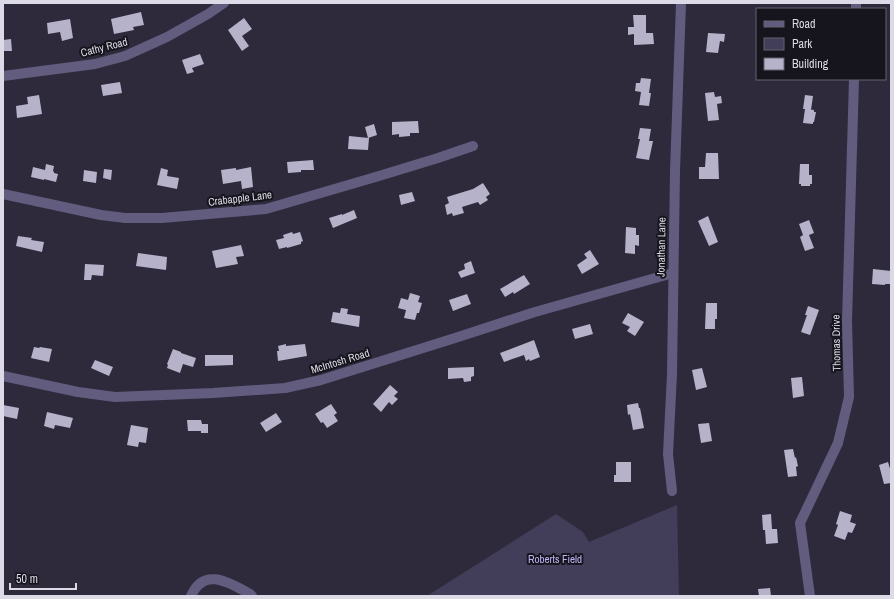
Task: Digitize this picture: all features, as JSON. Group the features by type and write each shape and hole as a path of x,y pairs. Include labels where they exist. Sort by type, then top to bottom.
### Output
{"street":[{"name":"Cathy Road","path":"3,76 95,64 125,56 167,37 208,14 224,3"},
{"name":"Jonathan Lane","path":"672,491 668,454 672,374 674,171 681,3"},
{"name":"Thomas Drive","path":"810,596 800,523 838,443 849,397 847,321 854,80"},
{"name":"Crabapple Lane","path":"3,194 101,215 125,218 162,218 266,209 379,176 473,146"},
{"name":"McIntosh Road","path":"3,376 78,392 115,397 285,388 320,380 535,312 673,273"},
{"path":"191,596 194,588 205,580 216,579 238,587 252,596"}],"green space":[{"name":"Roberts Field","path":"677,505 679,596 427,596 556,514 583,532 589,542"}],"building":[{"path":"141,12 144,25 133,27 134,30 114,34 111,19"},
{"path":"633,15 646,15 646,33 653,33 654,44 634,45 634,34 628,35 628,27 634,27"},
{"path":"244,18 252,29 242,36 249,46 242,51 228,30"},
{"path":"70,19 73,38 62,41 60,32 48,34 47,23"},
{"path":"708,33 725,34 724,42 720,41 718,53 706,52"},
{"path":"11,39 12,51 3,51 3,40"},
{"path":"200,54 204,64 192,68 194,72 187,74 182,60"},
{"path":"641,78 651,79 649,106 639,105 641,92 635,91 636,83 640,83"},
{"path":"120,82 122,93 103,96 101,85"},
{"path":"714,92 715,97 721,96 722,103 717,104 719,120 708,121 705,93"},
{"path":"39,95 42,114 17,118 16,106 28,104 27,97"},
{"path":"805,95 813,96 811,110 816,112 813,124 803,123"},
{"path":"418,121 419,133 410,133 410,136 399,137 399,134 392,135 392,122"},
{"path":"374,124 377,135 368,138 365,127"},
{"path":"640,128 651,129 649,141 653,141 649,160 636,158 640,139 638,139"},
{"path":"349,136 369,138 368,150 348,149"},
{"path":"706,153 718,153 719,179 699,179 699,167 705,167"},
{"path":"313,160 314,170 301,170 301,172 288,173 287,162"},
{"path":"46,164 54,166 54,173 58,174 56,182 31,177 33,167 45,170"},
{"path":"800,164 809,164 809,175 812,175 812,184 810,184 810,186 801,186 801,184 799,184"},
{"path":"251,167 253,187 242,189 241,181 223,184 221,170 236,168 236,170"},
{"path":"161,168 168,170 167,176 179,178 177,189 157,185"},
{"path":"104,169 112,170 111,180 103,178"},
{"path":"84,170 97,172 96,183 83,181"},
{"path":"483,183 490,194 486,197 488,200 480,205 478,202 462,207 464,213 453,216 452,213 447,215 445,205 449,203 447,197 473,189"},
{"path":"412,192 415,201 401,205 399,195"},
{"path":"354,210 357,218 333,228 329,218"},
{"path":"708,216 718,242 709,246 698,221"},
{"path":"809,220 814,233 809,235 814,248 805,251 800,237 803,235 799,224"},
{"path":"626,227 636,228 636,235 639,235 639,246 635,245 635,254 625,253"},
{"path":"292,232 293,234 300,232 303,241 301,244 279,249 276,240 284,238 283,235"},
{"path":"18,236 44,242 42,252 16,246"},
{"path":"241,245 244,256 236,257 238,264 216,268 212,251"},
{"path":"590,250 599,264 582,274 577,265 587,258 584,254"},
{"path":"138,253 167,257 166,270 136,266"},
{"path":"471,261 475,273 461,278 458,272 465,269 464,264"},
{"path":"85,264 104,265 103,276 92,275 91,280 84,280"},
{"path":"873,269 891,271 891,284 872,284"},
{"path":"524,275 530,284 514,294 513,292 505,297 500,289"},
{"path":"410,293 420,296 418,302 422,303 415,320 404,318 406,310 398,308 401,298 408,300"},
{"path":"467,294 471,304 453,311 449,300"},
{"path":"706,303 717,303 717,319 715,319 715,329 705,329"},
{"path":"808,306 819,310 810,335 801,332 807,315 805,315"},
{"path":"341,308 348,309 347,314 360,316 359,327 331,322 333,312 340,313"},
{"path":"628,313 644,322 635,336 627,331 630,327 622,323"},
{"path":"590,324 593,334 575,339 572,329"},
{"path":"534,340 540,357 526,361 524,355 504,362 500,353"},
{"path":"286,344 286,346 305,344 307,356 278,361 278,346"},
{"path":"34,347 52,349 49,362 31,358"},
{"path":"173,349 196,358 193,367 183,364 180,373 167,368 167,364"},
{"path":"205,355 233,355 233,365 205,366"},
{"path":"95,360 113,367 109,376 91,368"},
{"path":"474,367 474,376 471,377 471,381 464,382 463,378 448,379 448,368"},
{"path":"702,368 707,387 696,390 692,370"},
{"path":"802,377 804,396 793,398 791,378"},
{"path":"390,385 398,392 394,396 398,399 392,405 389,402 381,412 373,404"},
{"path":"638,403 644,428 633,430 630,414 628,415 627,405"},
{"path":"331,404 337,413 334,415 338,421 327,428 323,422 321,423 315,414"},
{"path":"3,405 19,408 17,419 3,416"},
{"path":"47,412 73,418 70,428 55,425 54,429 44,426"},
{"path":"276,413 282,422 266,432 260,423"},
{"path":"187,420 201,420 202,424 208,424 208,433 201,433 201,431 188,431"},
{"path":"709,423 712,441 701,443 698,424"},
{"path":"131,425 148,428 146,443 139,442 138,447 127,445"},
{"path":"793,449 798,466 796,467 797,476 788,477 784,450"},
{"path":"616,462 631,462 631,482 614,482 614,475 616,475"},
{"path":"888,462 891,472 891,483 884,484 879,465"},
{"path":"840,511 852,515 850,522 856,524 852,533 848,532 845,540 834,536 838,525 836,524"},
{"path":"771,514 772,529 777,529 778,543 766,544 762,515"},
{"path":"770,588 771,596 759,596 758,589"}]}
